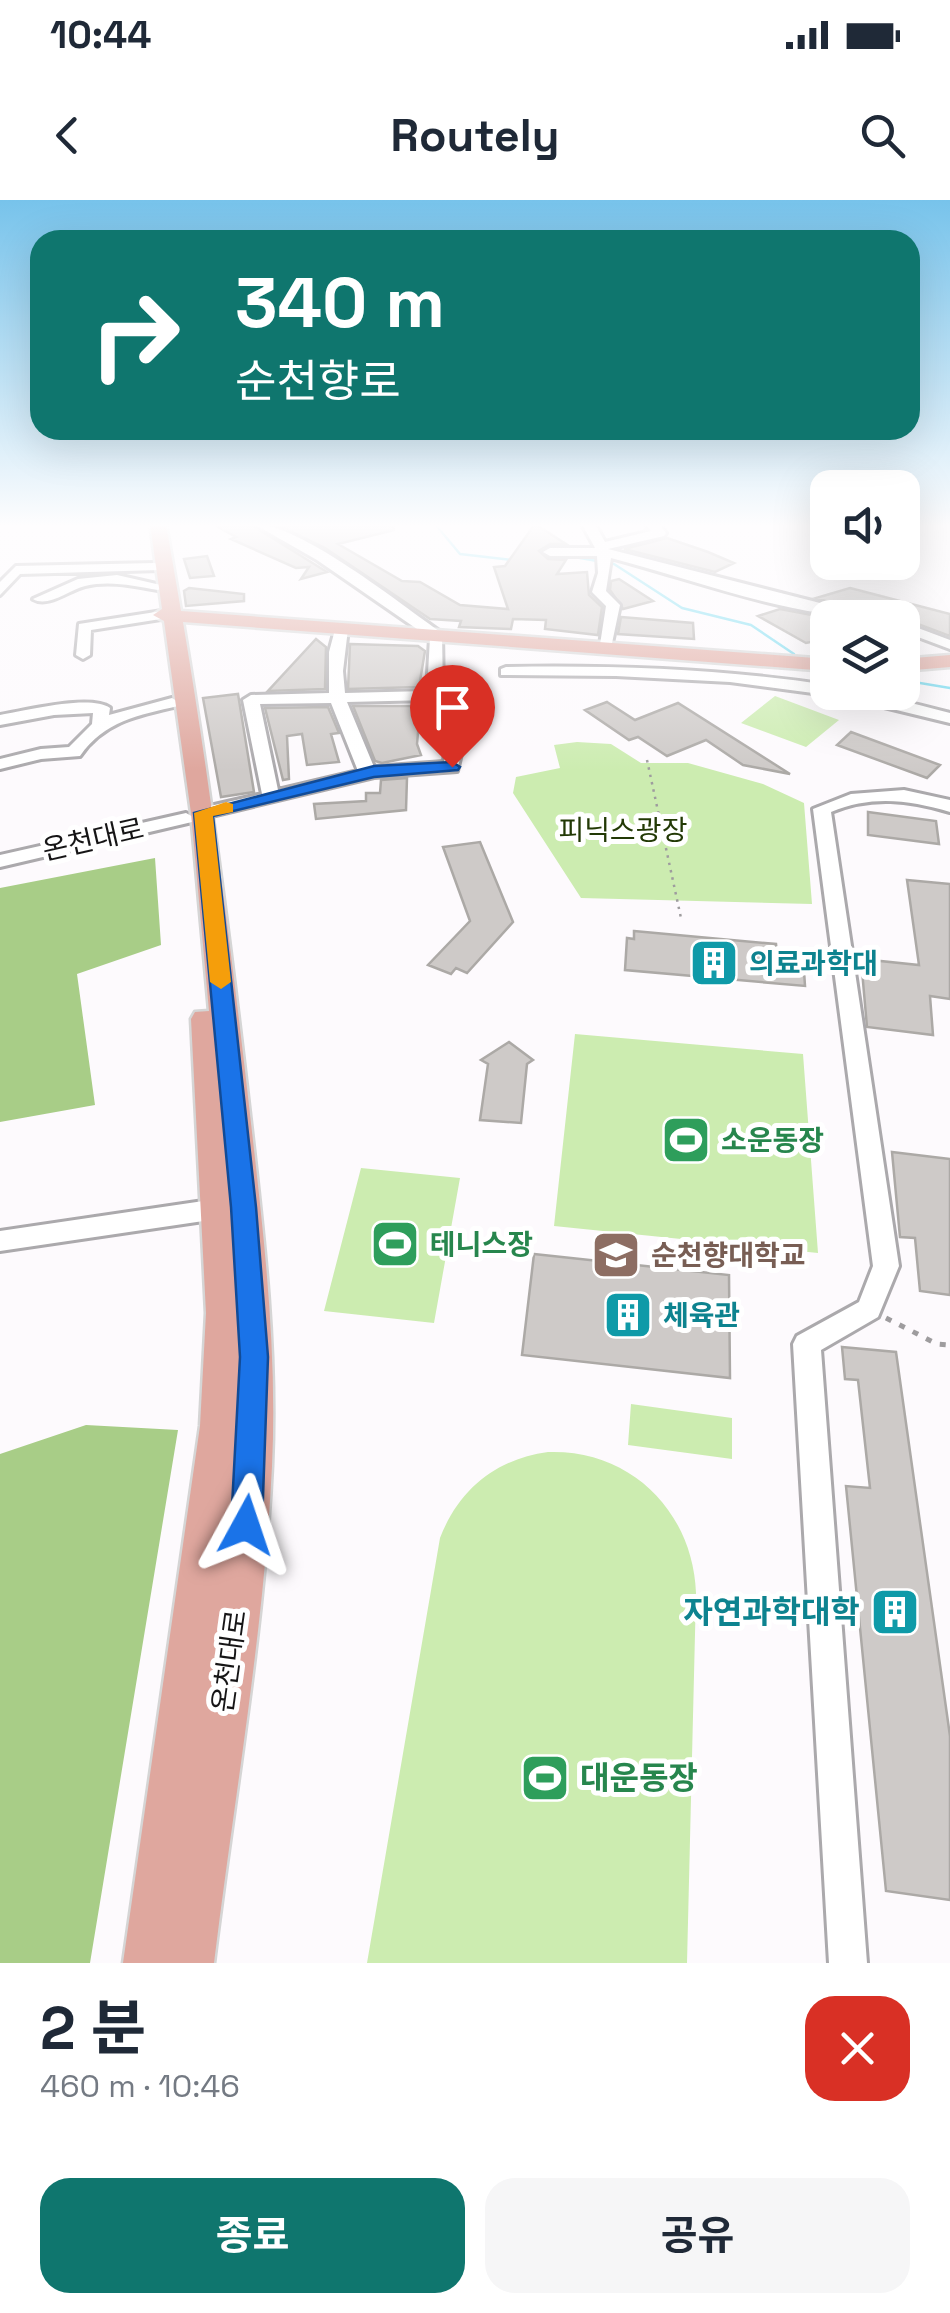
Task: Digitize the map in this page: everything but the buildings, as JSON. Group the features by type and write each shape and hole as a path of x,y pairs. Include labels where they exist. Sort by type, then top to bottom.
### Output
{"main road":[{"name":"온천대로","path":"149,1963 220,1426 224,1313 195,816 172,703 163,606"},
{"name":"온천대로","path":"164,606 195,816 244,1207 254,1357 252,1466 244,1555 188,1963"},
{"path":"218,606 341,629 810,664"},
{"path":"920,664 950,661"}],"street":[{"path":"83,655 84,626 135,606"},
{"path":"195,816 368,773 452,767 458,734 450,712 435,695 437,636 393,606"},
{"path":"604,648 613,606"},
{"path":"341,629 332,669 336,698 368,773"},
{"path":"920,633 950,644"},
{"path":"506,672 657,670 862,698 950,718"},
{"path":"271,797 251,700 435,695"},
{"path":"0,764 41,754 74,752 82,737 100,724 172,703"},
{"path":"0,720 54,710 102,708 100,724"},
{"path":"848,1963 806,1344 869,1309 886,1266 822,810 844,798 946,799"},
{"name":"온천대로","path":"0,861 195,816"},
{"path":"0,1241 217,1208"}],"path":[{"path":"647,760 681,918"},
{"path":"869,1309 937,1344 950,1345"}],"green space":[{"path":"775,696 839,720 806,747 741,723"},
{"name":"피닉스광장","path":"611,744 641,763 688,763 763,784 804,803 812,904 581,898 513,793 516,777 560,768 554,745"},
{"path":"155,858 161,945 77,974 95,1105 0,1122 0,888"},
{"name":"소운동장","path":"575,1034 803,1054 818,1253 554,1226"},
{"name":"테니스장","path":"361,1168 460,1178 434,1323 324,1311"},
{"path":"631,1404 732,1418 732,1459 628,1445"},
{"path":"86,1425 178,1430 90,1963 0,1963 0,1454"},
{"name":"대운동장","path":"548,1452 606,1461 631,1474 670,1512 692,1564 696,1593 687,1963 367,1963 440,1538 458,1505 482,1479 512,1462"}],"waterway":[{"path":"679,606 751,625 794,654"},
{"path":"920,683 950,688"}],"slow traffic":[{"path":"221,982 203,813 226,808"}],"place":[{"name":"의료과학대","path":"714,963"},
{"name":"소운동장","path":"686,1140"},
{"name":"테니스장","path":"395,1244"},
{"name":"순천향대학교","path":"616,1255"},
{"name":"체육관","path":"628,1315"},
{"name":"자연과학대학","path":"895,1612"},
{"name":"대운동장","path":"545,1778"}],"route":[{"path":"246,1525 252,1466 254,1357 244,1207 203,813 374,772 452,767"}]}
